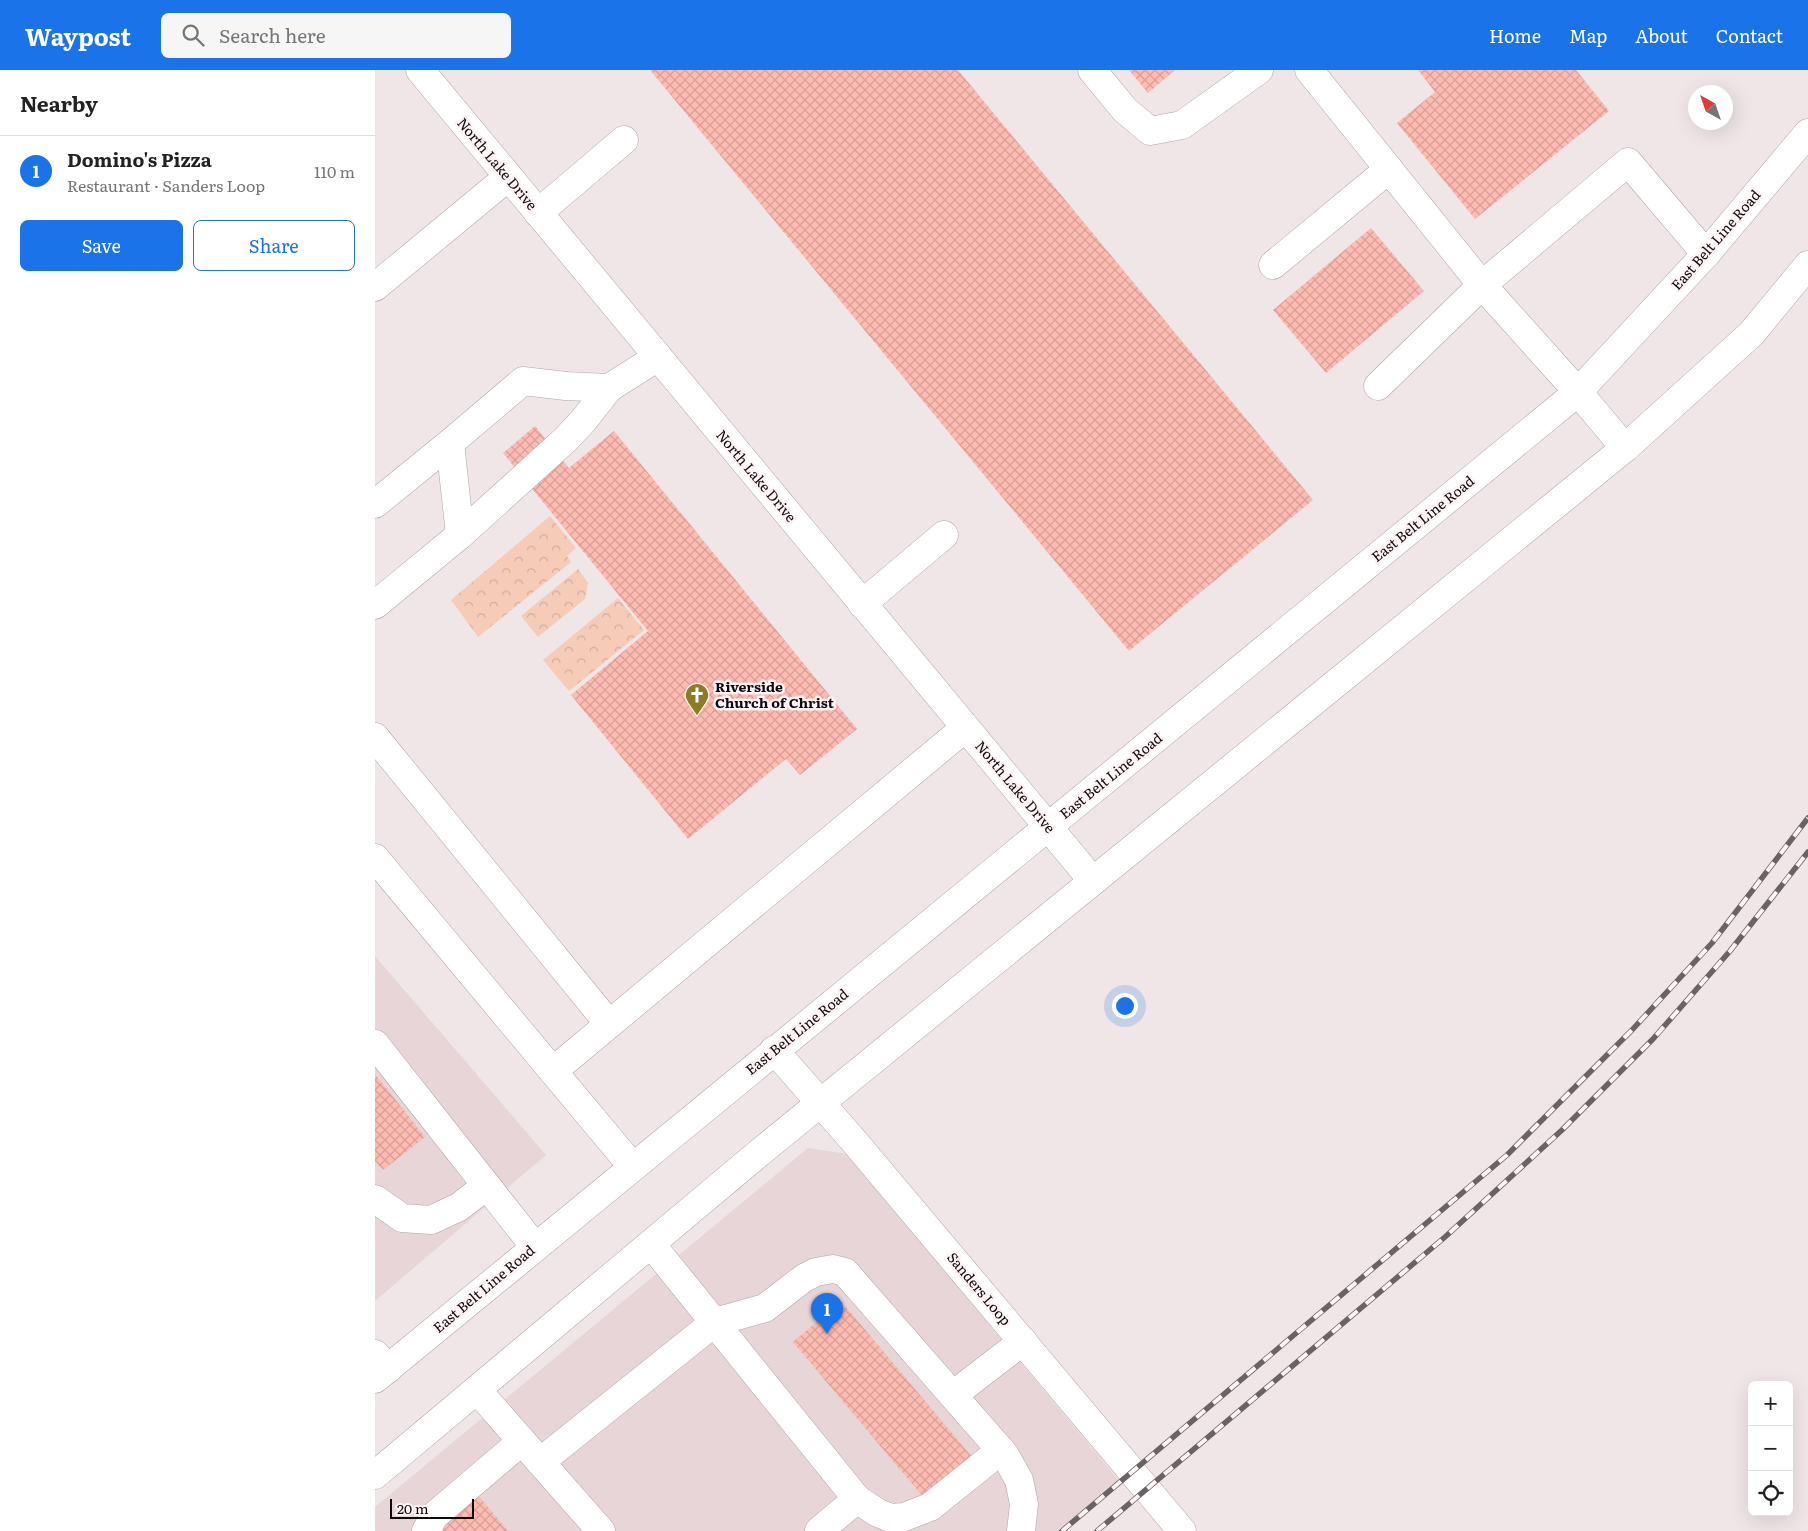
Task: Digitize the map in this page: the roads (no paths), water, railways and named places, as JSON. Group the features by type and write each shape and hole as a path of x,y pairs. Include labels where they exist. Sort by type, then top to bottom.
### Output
{"main road":[{"name":"North Lake Drive","path":"420,70 1093,881"},
{"path":"1092,70 1125,110 1150,131 1182,125 1259,70"},
{"path":"1309,70 1482,285 1578,392 1625,448"},
{"name":"East Belt Line Road","path":"379,1367 535,1247 1578,392 1706,254 1808,133"},
{"path":"538,214 624,140"},
{"path":"1378,386 1482,285 1628,162 1706,254"},
{"path":"1273,265 1389,169"},
{"path":"375,287 508,177"},
{"path":"375,1475 821,1102 1625,448 1751,334 1808,264"},
{"path":"375,605 460,535 565,440 609,388 658,357"},
{"path":"375,504 523,381 609,388"},
{"path":"450,443 460,535"},
{"path":"862,604 944,534"},
{"path":"553,1071 965,728"},
{"path":"375,737 609,1024"},
{"path":"375,858 633,1166"},
{"path":"375,1044 535,1247"},
{"name":"Sanders Loop","path":"774,1050 821,1102 1023,1340 1182,1531"},
{"path":"375,1199 402,1218 431,1220 459,1207 486,1186"},
{"path":"651,1244 857,1499 878,1513 891,1518 904,1517 930,1507 1001,1450"},
{"path":"540,1462 715,1322 765,1308 804,1278 816,1272 833,1269 845,1272 1001,1450 1019,1480 1024,1504 1021,1531"},
{"path":"953,1395 1023,1340"},
{"path":"477,1390 601,1531"},
{"path":"426,1531 434,1516 522,1441"},
{"path":"819,1531 857,1499"}],"railway":[{"path":"1062,1531 1507,1155 1632,1030 1712,943 1808,818"},
{"path":"1097,1531 1445,1237 1562,1130 1653,1039 1730,951 1808,852"}],"place":[{"name":"Riverside Church of Christ","path":"697,716"},
{"name":"Domino's Pizza","path":"827,1334"}]}
